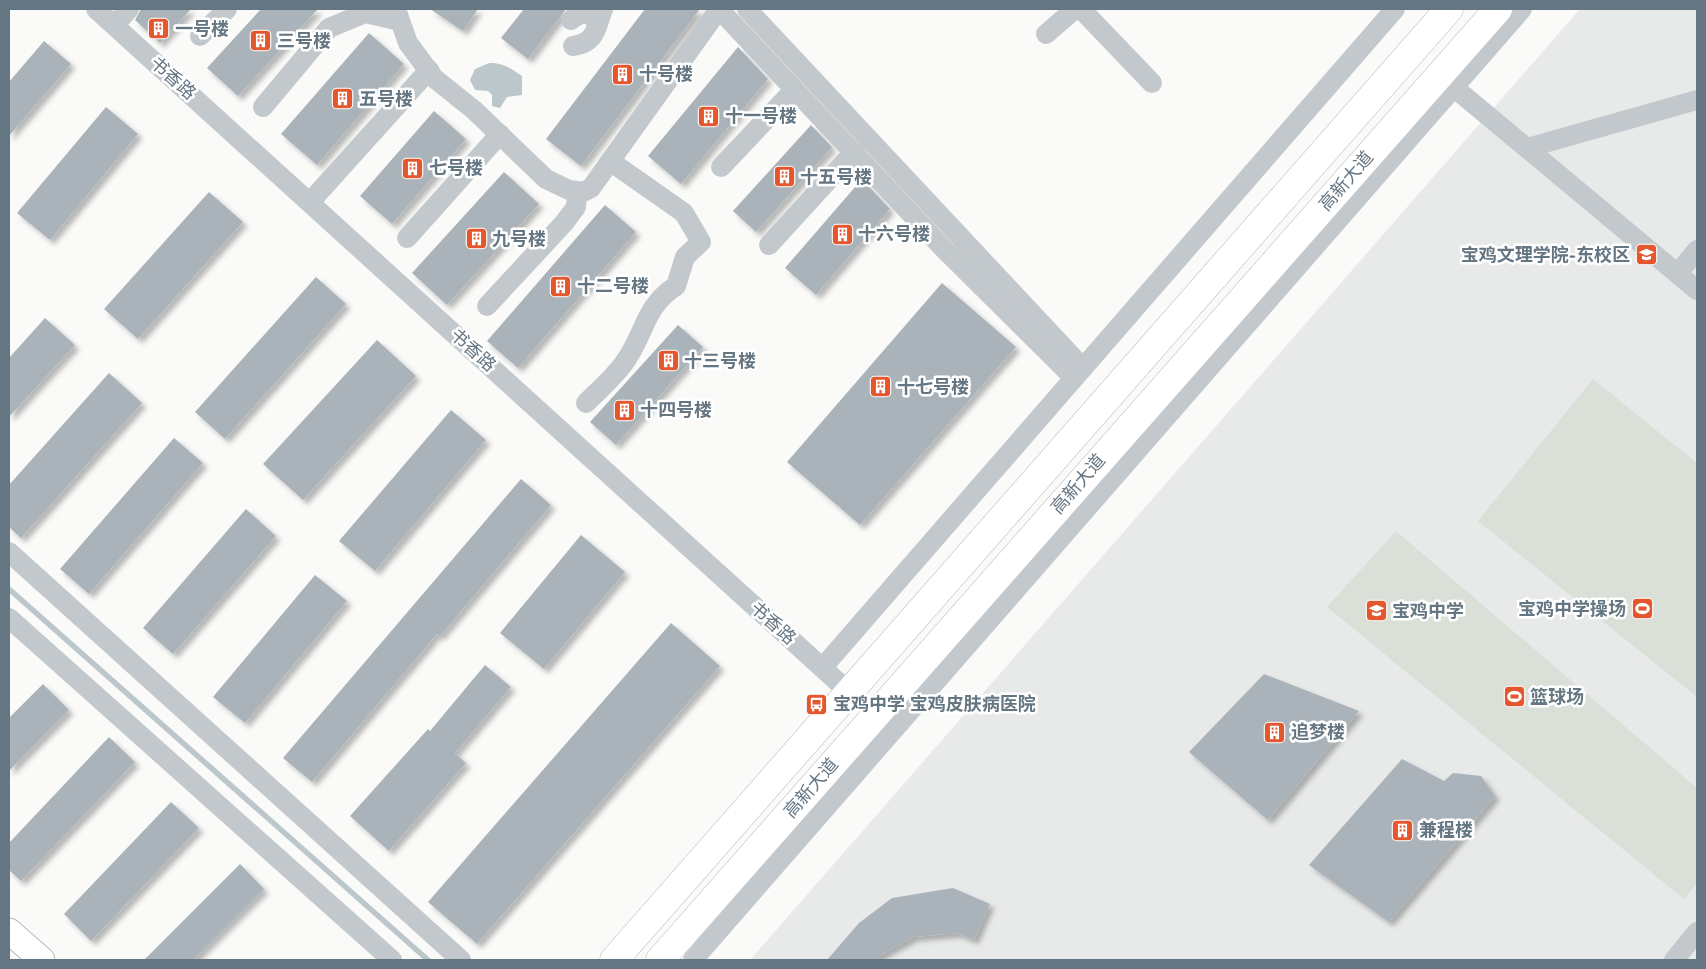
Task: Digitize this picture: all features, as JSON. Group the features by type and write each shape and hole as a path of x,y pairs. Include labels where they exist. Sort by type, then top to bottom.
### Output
{"highway":[{"name":"高新大道","path":"614,960 1449,9"},
{"name":"高新大道","path":"660,960 1447,81 1498,9"}],"main road":[{"path":"9,930 42,960"}],"street":[{"name":"书香路","path":"96,9 850,693"},
{"path":"115,25 129,9"},
{"path":"200,36 227,9"},
{"path":"263,107 329,28 365,13 398,15 408,43 429,70 500,134 546,179 569,190 583,192 590,188 719,9 921,222 945,250 1078,373"},
{"path":"747,9 1078,373"},
{"path":"1046,34 1075,9"},
{"path":"1080,9 1152,83"},
{"path":"693,960 1447,81 1522,9"},
{"path":"571,20 579,13 585,13 595,19 600,17"},
{"path":"823,667 1078,373 1384,13"},
{"path":"573,46 586,44 592,38 600,17"},
{"path":"310,202 429,70"},
{"path":"1447,81 1697,290"},
{"path":"721,167 794,90"},
{"path":"1527,148 1697,100"},
{"path":"407,238 500,134"},
{"path":"769,245 854,152"},
{"path":"586,403 625,362 649,312 664,294 676,286 685,257 701,242 684,214 610,161"},
{"path":"487,306 564,223 576,207 577,191"},
{"path":"1678,273 1697,250"},
{"path":"9,552 461,960"},
{"path":"9,618 392,960"},
{"path":"1674,960 1697,935"}],"shaded area":[{"name":"宝鸡中学","path":"1580,9 1697,9 1697,960 750,960"},
{"path":"489,63 507,66 522,76 522,95 507,97 500,108 492,106 492,95 488,91 475,90 470,80 475,69"},
{"name":"宝鸡中学操场","path":"1593,379 1697,463 1697,697 1478,521"},
{"name":"篮球场","path":"1396,531 1697,788 1697,883 1684,899 1327,607"}],"building":[{"name":"一号楼","path":"141,9 191,9 160,43 135,20"},
{"name":"三号楼","path":"261,9 318,9 238,96 207,68"},
{"path":"430,9 478,9 463,31"},
{"path":"524,9 566,9 528,59 501,38"},
{"name":"十号楼","path":"645,9 700,9 581,166 546,139"},
{"name":"五号楼","path":"369,33 404,64 317,165 281,134"},
{"path":"44,41 71,64 9,136 9,82"},
{"name":"十一号楼","path":"738,47 768,79 681,184 648,156"},
{"path":"106,107 138,134 50,240 17,213"},
{"name":"七号楼","path":"434,111 466,139 392,224 360,196"},
{"name":"十五号楼","path":"811,125 832,147 756,232 733,211"},
{"name":"九号楼","path":"504,172 539,204 447,305 412,273"},
{"name":"十六号楼","path":"862,179 890,209 816,295 785,268"},
{"path":"209,192 243,222 138,339 104,309"},
{"name":"十二号楼","path":"605,205 636,232 518,368 487,341"},
{"path":"316,277 346,304 225,439 195,412"},
{"path":"942,283 1016,347 860,525 787,462"},
{"path":"45,318 75,345 9,417 9,358"},
{"path":"678,325 703,347 616,445 590,422"},
{"path":"377,340 416,376 303,500 263,464"},
{"path":"109,373 142,403 21,538 9,527 9,485"},
{"path":"451,410 486,440 375,571 339,541"},
{"path":"174,438 203,463 89,594 60,569"},
{"path":"521,479 551,505 440,636 437,634 312,782 283,758"},
{"path":"246,509 276,536 173,654 143,628"},
{"path":"581,535 625,572 544,669 500,633"},
{"path":"315,575 347,601 245,723 213,697"},
{"path":"671,623 720,666 477,944 428,902"},
{"path":"485,665 511,687 455,753 466,763 389,851 350,816 428,729 430,731"},
{"name":"追梦楼","path":"1264,674 1359,711 1268,820 1189,752"},
{"path":"43,684 69,710 9,771 9,718"},
{"path":"109,737 135,762 21,881 9,870 9,843"},
{"name":"兼程楼","path":"1402,759 1444,781 1453,773 1481,776 1495,796 1389,922 1309,865"},
{"path":"171,802 199,828 91,941 64,914"},
{"path":"240,864 264,889 193,960 144,960"},
{"path":"953,888 990,904 974,940 957,933 913,937 875,960 827,960 859,923 892,898"}],"waterway":[{"path":"9,589 428,960"}],"place":[{"name":"一号楼","path":"159,29"},
{"name":"三号楼","path":"261,41"},
{"name":"十号楼","path":"623,74"},
{"name":"五号楼","path":"343,99"},
{"name":"十一号楼","path":"709,116"},
{"name":"七号楼","path":"413,168"},
{"name":"十五号楼","path":"784,177"},
{"name":"十六号楼","path":"842,234"},
{"name":"九号楼","path":"476,239"},
{"name":"宝鸡文理学院-东校区","path":"1646,255"},
{"name":"十二号楼","path":"561,286"},
{"name":"十三号楼","path":"668,361"},
{"name":"十七号楼","path":"881,387"},
{"name":"十四号楼","path":"624,410"},
{"name":"宝鸡中学操场","path":"1642,609"},
{"name":"宝鸡中学","path":"1376,611"},
{"name":"篮球场","path":"1514,697"},
{"name":"宝鸡中学 宝鸡皮肤病医院","path":"817,704"},
{"name":"追梦楼","path":"1275,732"},
{"name":"兼程楼","path":"1403,830"}]}
